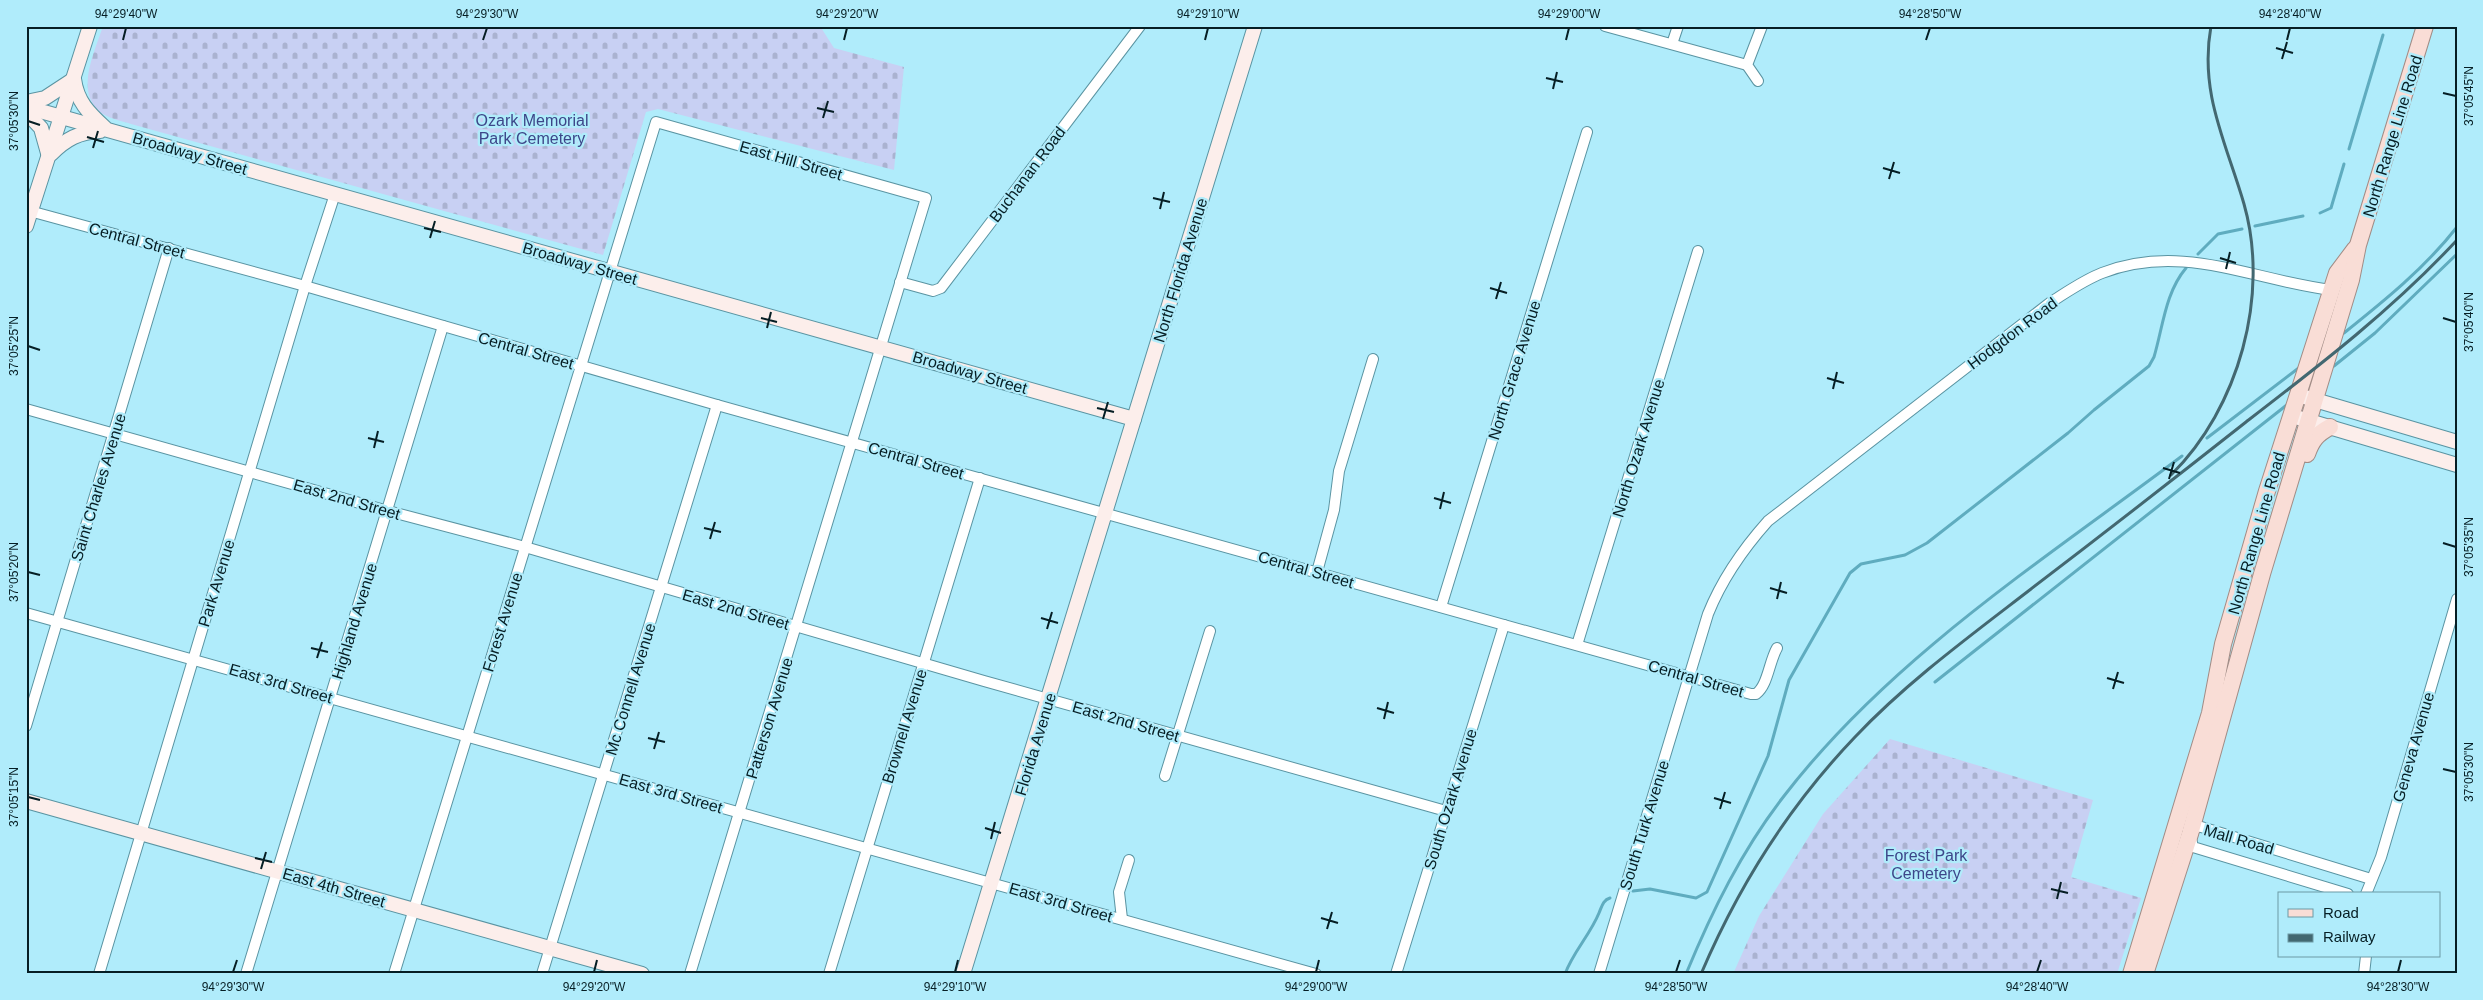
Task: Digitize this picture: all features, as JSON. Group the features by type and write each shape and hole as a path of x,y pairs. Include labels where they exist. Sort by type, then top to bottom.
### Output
{"main road":[{"name":"North Range Line Road","path":"2183,832 2310,421 2351,280 2358,245 2425,26"},
{"name":"North Range Line Road","path":"2183,832 2210,713 2223,644 2291,415 2336,273 2358,245"},
{"path":"2262,574 2275,559 2312,442 2320,433 2330,427"},
{"path":"2131,974 2183,832"},
{"path":"2145,974 2183,832"}],"street":[{"path":"26,226 28,211 48,158 90,26"},
{"name":"Buchanan Road","path":"900,282 933,292 941,288 1140,26"},
{"name":"North Florida Avenue","path":"1105,513 1255,26"},
{"path":"1606,26 1747,65 1758,81"},
{"path":"1672,44 1678,26"},
{"path":"1747,65 1762,26"},
{"path":"26,102 45,98 74,79"},
{"path":"74,79 75,90 84,108 108,130"},
{"name":"Broadway Street","path":"26,107 1134,419"},
{"path":"26,112 45,135 48,158"},
{"name":"East Hill Street","path":"656,122 926,198"},
{"name":"Forest Avenue","path":"394,974 656,122"},
{"path":"48,158 62,142 73,136 85,132 108,130"},
{"name":"North Grace Avenue","path":"1441,607 1587,132"},
{"name":"Park Avenue","path":"98,974 305,286 335,194"},
{"name":"Patterson Avenue","path":"690,974 741,812 926,198"},
{"name":"Central Street","path":"28,211 305,286 580,366 1756,694 1764,685 1770,659 1777,648"},
{"name":"Saint Charles Avenue","path":"26,726 169,248"},
{"name":"North Ozark Avenue","path":"1577,645 1698,251"},
{"name":"Hodgdon Road","path":"1689,676 1712,603 1745,546 1768,521 2044,308 2075,287 2100,274 2139,263 2186,261 2332,290"},
{"name":"Highland Avenue","path":"246,974 443,326"},
{"path":"1317,572 1334,510 1339,471 1373,359"},
{"path":"2298,395 2457,442"},
{"name":"Mc Connell Avenue","path":"542,974 605,774 717,404"},
{"name":"East 2nd Street","path":"26,408 388,511 524,547 796,627 1446,811"},
{"path":"2291,415 2457,465"},
{"name":"Brownell Avenue","path":"829,974 980,478"},
{"name":"Florida Avenue","path":"964,974 1105,513"},
{"name":"Geneva Avenue","path":"2367,892 2381,857 2457,599"},
{"name":"East 3rd Street","path":"26,613 193,658 1316,974"},
{"name":"South Ozark Avenue","path":"1396,974 1504,625"},
{"path":"1165,776 1210,632"},
{"name":"South Turk Avenue","path":"1599,974 1689,676"},
{"name":"East 4th Street","path":"26,801 642,974"},
{"name":"Mall Road","path":"2341,892 2193,847 2183,832 2198,826 2371,879"},
{"path":"1122,919 1119,897 1129,860"},
{"path":"2364,974 2366,958"}],"green space":[{"name":"Ozark Memorial Park Cemetery","path":"103,26 820,26 834,48 904,67 894,170 658,109 646,112 603,255 106,116 92,102 88,92 89,70"},
{"name":"Forest Park Cemetery","path":"1890,739 2093,800 2071,877 2141,898 2117,974 1733,974 1759,916 1823,814"}],"waterway":[{"path":"2349,149 2383,35"},
{"path":"2320,213 2331,208 2344,164"},
{"path":"2255,226 2303,216"},
{"path":"2344,333 2418,270 2457,227"},
{"path":"2198,254 2218,234 2242,229"},
{"path":"2334,366 2375,333 2457,254"},
{"path":"1633,891 1650,889 1696,898 1707,892 1768,756 1789,680 1850,573 1861,564 1905,555 1927,543 2068,433 2149,366 2154,357 2173,288 2186,268"},
{"path":"2207,438 2300,367"},
{"path":"1935,682 2288,404"},
{"path":"1686,974 1706,927 1741,859 1784,796 1826,746 1872,699 1920,655 1971,613 2182,456"},
{"path":"1565,974 1603,904 1610,898"}],"railway":[{"path":"2171,475 2195,448 2215,417 2231,384 2243,348 2250,312 2253,275 2251,239 2244,204 2222,138 2211,95 2208,50 2211,26"},
{"path":"1701,974 1731,910 1787,819 1831,763 1875,717 1917,678 1962,642 2328,358 2382,313 2457,240"}]}
